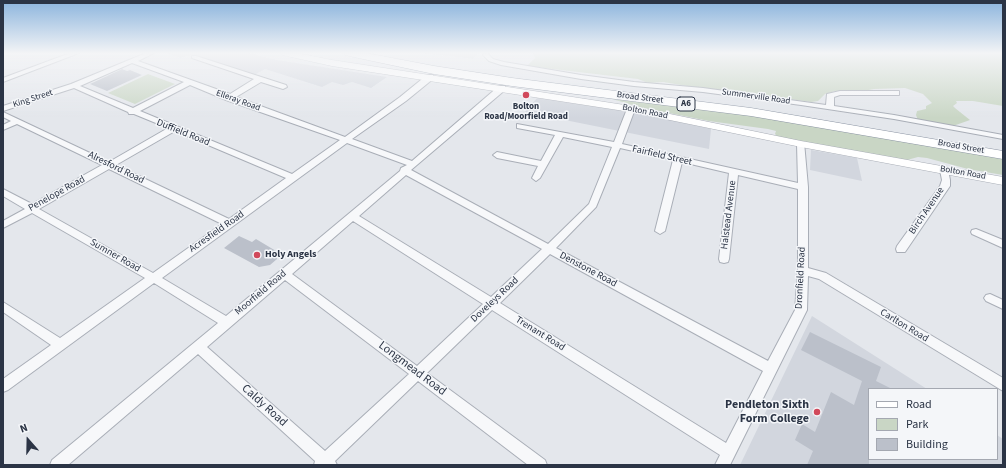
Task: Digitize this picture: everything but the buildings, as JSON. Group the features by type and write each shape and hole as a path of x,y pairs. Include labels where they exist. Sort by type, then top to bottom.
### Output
{"highway":[{"name":"Broad Street","path":"465,75 751,112 1003,155"},
{"name":"Broad Street","path":"522,75 842,116 1003,145"}],"street":[{"path":"3,80 17,75"},
{"name":"King Street","path":"3,109 74,86 100,75"},
{"name":"Elleray Road","path":"167,75 345,140 408,167"},
{"path":"248,75 284,87"},
{"name":"Bolton Road","path":"415,75 631,109 801,144 1003,181"},
{"name":"Summerville Road","path":"568,75 634,84 703,90 830,107 1003,137"},
{"name":"Acresfield Road","path":"3,386 403,99 430,77"},
{"path":"229,98 260,79"},
{"path":"132,112 188,83"},
{"name":"Duffield Road","path":"74,86 132,112 293,178"},
{"name":"Moorfield Road","path":"57,465 285,274 502,88"},
{"path":"830,107 830,96 840,93 896,93"},
{"name":"Doveleys Road","path":"326,464 418,373 549,249 593,205 631,109"},
{"name":"Alresford Road","path":"3,114 229,223"},
{"path":"3,128 17,121"},
{"name":"Fairfield Street","path":"520,126 617,145 803,187"},
{"name":"Penelope Road","path":"3,225 174,128"},
{"path":"536,178 560,134"},
{"name":"Dronfield Road","path":"722,465 801,310 803,271 803,187 801,144"},
{"path":"497,155 543,164"},
{"path":"660,231 678,159"},
{"name":"Denstone Road","path":"408,167 549,249 771,369"},
{"name":"Birch Avenue","path":"901,249 945,186 946,180 944,170"},
{"name":"Halstead Avenue","path":"724,259 734,172"},
{"name":"Sumner Road","path":"3,192 153,277 226,322"},
{"name":"Trenant Road","path":"352,216 728,452"},
{"path":"976,232 1003,244"},
{"name":"Carlton Road","path":"803,271 822,276 1003,385"},
{"name":"Longmead Road","path":"285,274 540,465"},
{"path":"990,298 1003,305"},
{"path":"3,306 60,345"},
{"name":"Caldy Road","path":"198,346 326,464"}],"shaded area":[{"path":"283,75 373,75 387,77 371,88 352,82 343,85 332,82 322,87"},
{"path":"537,98 637,113 711,129 709,149 525,112"},
{"path":"811,150 857,158 862,181 810,170"},
{"name":"Pendleton Sixth Form College","path":"812,316 925,388 868,388 868,460 998,460 998,436 1003,439 1003,465 740,465"}],"green space":[{"path":"146,75 150,75 175,84 135,104 108,93"},
{"path":"602,75 1003,75 1003,106 973,101 956,101 957,103 953,106 970,120 953,126 918,120 916,115 917,111 926,109 926,106 932,103 923,94 905,88 835,91 825,94 818,101 811,102 747,93 711,90 663,82 648,83 638,79"},
{"path":"612,99 732,112 1003,159 1003,175 968,169 927,158 918,157 907,160 778,137 775,134 776,131 768,129 709,121 639,107"}],"place":[{"name":"Bolton Road/Moorfield Road","path":"526,95"},
{"name":"Holy Angels","path":"257,255"},
{"name":"Pendleton Sixth Form College","path":"817,412"}]}
